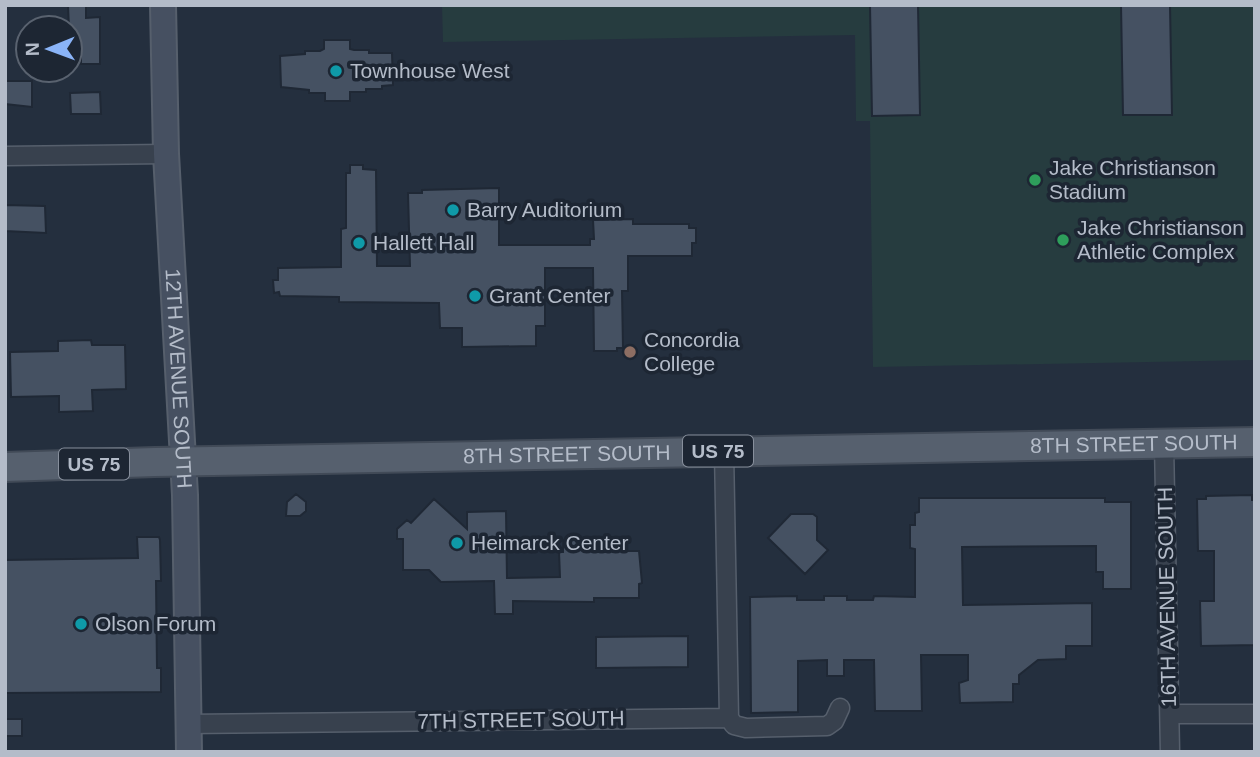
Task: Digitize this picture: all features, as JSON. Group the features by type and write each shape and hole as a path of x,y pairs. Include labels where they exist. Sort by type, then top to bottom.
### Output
{"main road":[{"name":"8TH STREET SOUTH","path":"5,467 1255,442"}],"street":[{"name":"12TH AVENUE SOUTH","path":"163,5 166,154 185,495 189,752"},
{"path":"5,156 166,154"},
{"name":"16TH AVENUE SOUTH","path":"1164,443 1170,752"},
{"path":"724,451 729,718"},
{"name":"7TH STREET SOUTH","path":"188,724 729,718 734,725 746,728 827,726 834,721 839,708"},
{"path":"1170,715 1255,714"}],"green space":[{"name":"Jake Christianson Athletic Complex","path":"442,5 1255,5 1255,360 873,367 870,121 856,121 855,35 443,42"}],"building":[{"path":"68,5 86,5 86,18 100,17 100,64 84,64 84,14 68,14"},
{"path":"870,5 918,5 920,115 872,116"},
{"path":"1121,5 1170,5 1172,115 1123,115"},
{"name":"Townhouse West","path":"324,40 350,40 350,49 369,50 369,53 392,53 393,85 382,86 382,89 366,89 366,92 350,92 350,101 325,101 325,93 309,93 309,90 281,87 280,56 320,51 324,49"},
{"path":"5,81 32,84 32,107 5,104"},
{"path":"100,92 101,114 71,114 70,93"},
{"path":"350,165 363,165 363,169 376,170 377,266 410,266 408,193 422,193 422,190 499,188 499,245 590,245 590,239 594,239 593,220 633,219 633,224 689,224 689,228 696,228 696,243 692,243 692,256 628,256 628,291 622,291 623,348 617,348 617,351 594,351 593,268 545,268 545,326 536,326 536,346 462,347 462,328 440,328 439,303 339,302 339,297 280,296 279,292 274,293 273,280 278,280 278,268 341,267 341,229 346,228 346,173 350,173"},
{"path":"5,205 45,206 46,233 5,231"},
{"path":"91,340 92,345 125,345 126,389 92,390 93,411 59,412 59,396 11,397 10,352 58,351 58,341"},
{"path":"296,494 306,502 306,511 300,516 286,516 287,502"},
{"path":"1252,495 1252,500 1255,500 1255,645 1201,646 1200,601 1214,601 1214,551 1198,551 1197,499 1206,499 1206,496"},
{"path":"919,498 1105,498 1105,502 1131,502 1131,589 1103,589 1103,572 1096,572 1096,546 962,547 963,605 1092,603 1092,646 1066,646 1066,659 1038,660 1019,675 1019,684 1013,684 1013,702 960,703 959,683 968,680 968,655 921,655 922,711 875,711 874,660 844,660 844,676 827,676 827,660 798,661 798,712 751,713 750,597 797,596 797,600 824,600 824,596 847,596 847,600 873,600 874,596 915,597 915,549 910,548 910,525 915,525"},
{"path":"434,499 467,529 467,512 506,511 507,578 560,577 559,552 563,552 563,540 595,540 595,551 639,551 642,583 639,584 639,598 594,598 594,602 513,601 513,614 495,614 494,581 441,582 429,570 403,570 403,539 397,539 397,529 407,520 411,523"},
{"path":"791,514 813,514 817,517 817,540 828,550 805,574 768,538"},
{"name":"Olson Forum","path":"137,537 159,537 160,540 161,581 156,581 157,668 161,668 161,692 5,693 5,560 138,558"},
{"path":"688,636 688,667 596,668 596,637"},
{"path":"5,719 22,719 22,736 5,736"}],"place":[{"name":"Townhouse West","path":"336,71"},
{"name":"Jake Christianson Stadium","path":"1035,180"},
{"name":"Barry Auditorium","path":"453,210"},
{"name":"Jake Christianson Athletic Complex","path":"1063,240"},
{"name":"Hallett Hall","path":"359,243"},
{"name":"Grant Center","path":"475,296"},
{"name":"Concordia College","path":"630,352"},
{"name":"Heimarck Center","path":"457,543"},
{"name":"Olson Forum","path":"81,624"}]}
